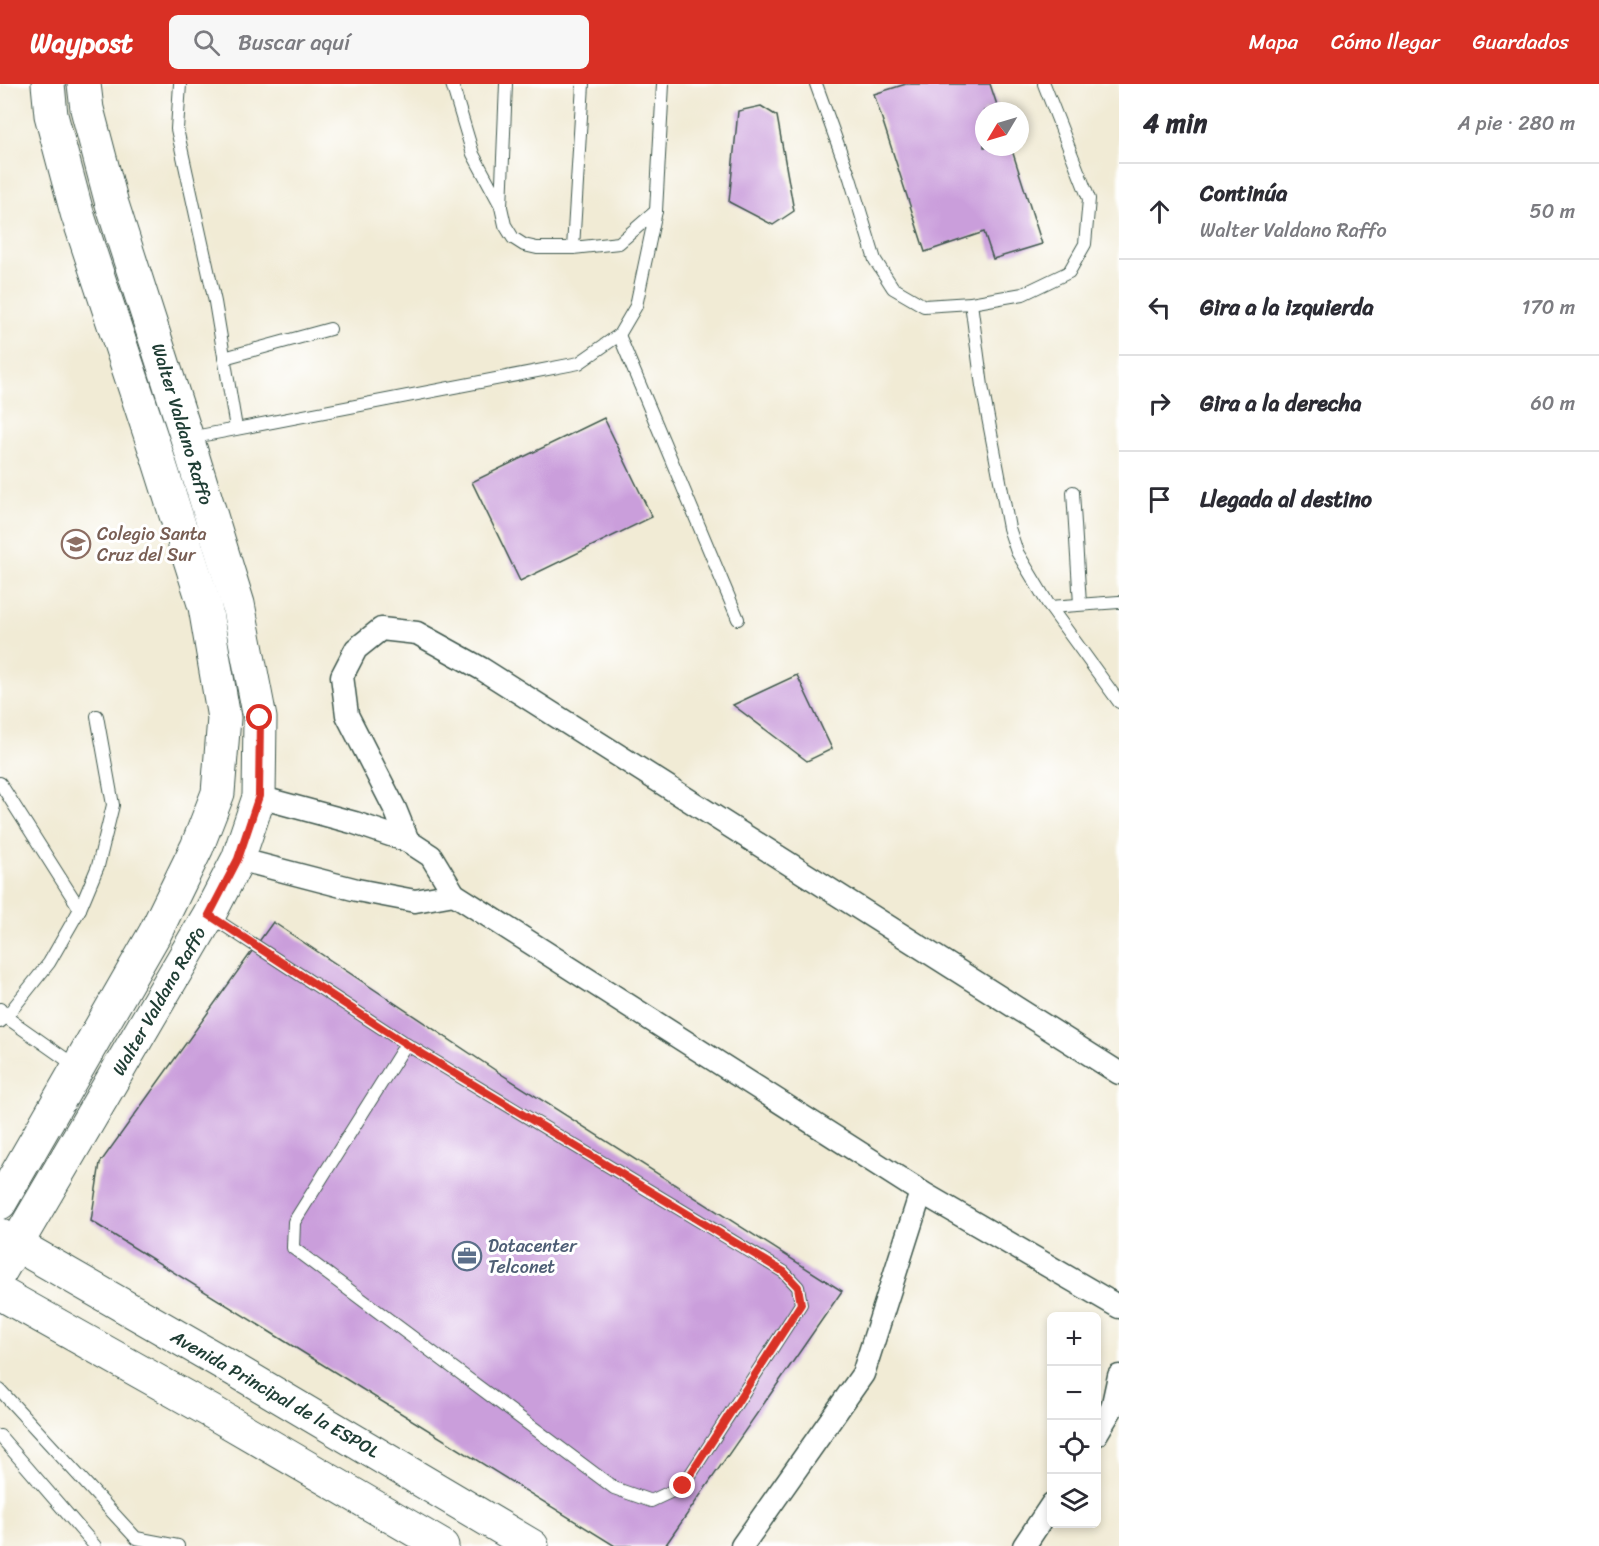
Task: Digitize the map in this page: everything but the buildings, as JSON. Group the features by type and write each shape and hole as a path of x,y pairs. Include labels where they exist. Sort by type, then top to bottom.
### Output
{"main road":[{"name":"Walter Valdano Raffo","path":"0,1203 155,933 197,847 218,793 224,718 205,607 77,213 51,115 48,84"},
{"name":"Walter Valdano Raffo","path":"0,1272 8,1240 188,954 238,859 259,796 260,718 238,604 112,204 87,109 84,84"},
{"path":"155,933 188,954"},
{"name":"Avenida Principal de la ESPOL","path":"8,1240 245,1376 532,1546"},
{"path":"0,1293 212,1412 442,1546"}],"street":[{"path":"408,841 395,809 347,715 342,676 356,649 381,629 417,633 482,669 1119,1074"},
{"path":"259,796 355,823 408,841 432,856 454,894 921,1192 1119,1307"},
{"path":"238,859 357,890 415,900 454,894"},
{"path":"742,1546 863,1374 921,1192"},
{"path":"1101,1427 1112,1408 1119,1376"},
{"path":"1024,1546 1047,1512"}],"lane":[{"path":"180,84 177,129 215,302 236,428"},
{"path":"452,84 473,154 501,207"},
{"path":"506,84 501,207 505,225 513,238 537,249 619,243 656,211"},
{"path":"573,248 583,84"},
{"path":"187,438 579,363 619,335 636,306 656,211 663,84"},
{"path":"816,84 850,178 875,260 893,288 924,306 971,303 1023,294 1069,272 1085,244 1089,200 1044,84"},
{"path":"971,303 982,386 1009,528 1017,552 1050,607 1119,702"},
{"path":"224,358 330,329"},
{"path":"619,335 738,619"},
{"path":"1072,492 1080,604"},
{"path":"1050,607 1119,602"},
{"path":"78,1067 2,1016 49,963 81,909 98,866 113,805 97,716"},
{"path":"0,783 81,909"},
{"path":"209,915 406,1044 784,1272 798,1287 801,1304 683,1486 651,1501 614,1488 293,1248 294,1222 406,1044"},
{"path":"0,1390 134,1542 178,1546"},
{"path":"0,1436 95,1546"}],"place":[{"name":"Colegio Santa Cruz del Sur","path":"76,544"},
{"name":"Datacenter Telconet","path":"467,1256"}],"route":[{"path":"260,718 259,796 238,859 209,915 406,1044 784,1272 798,1287 801,1304 683,1486"}]}
